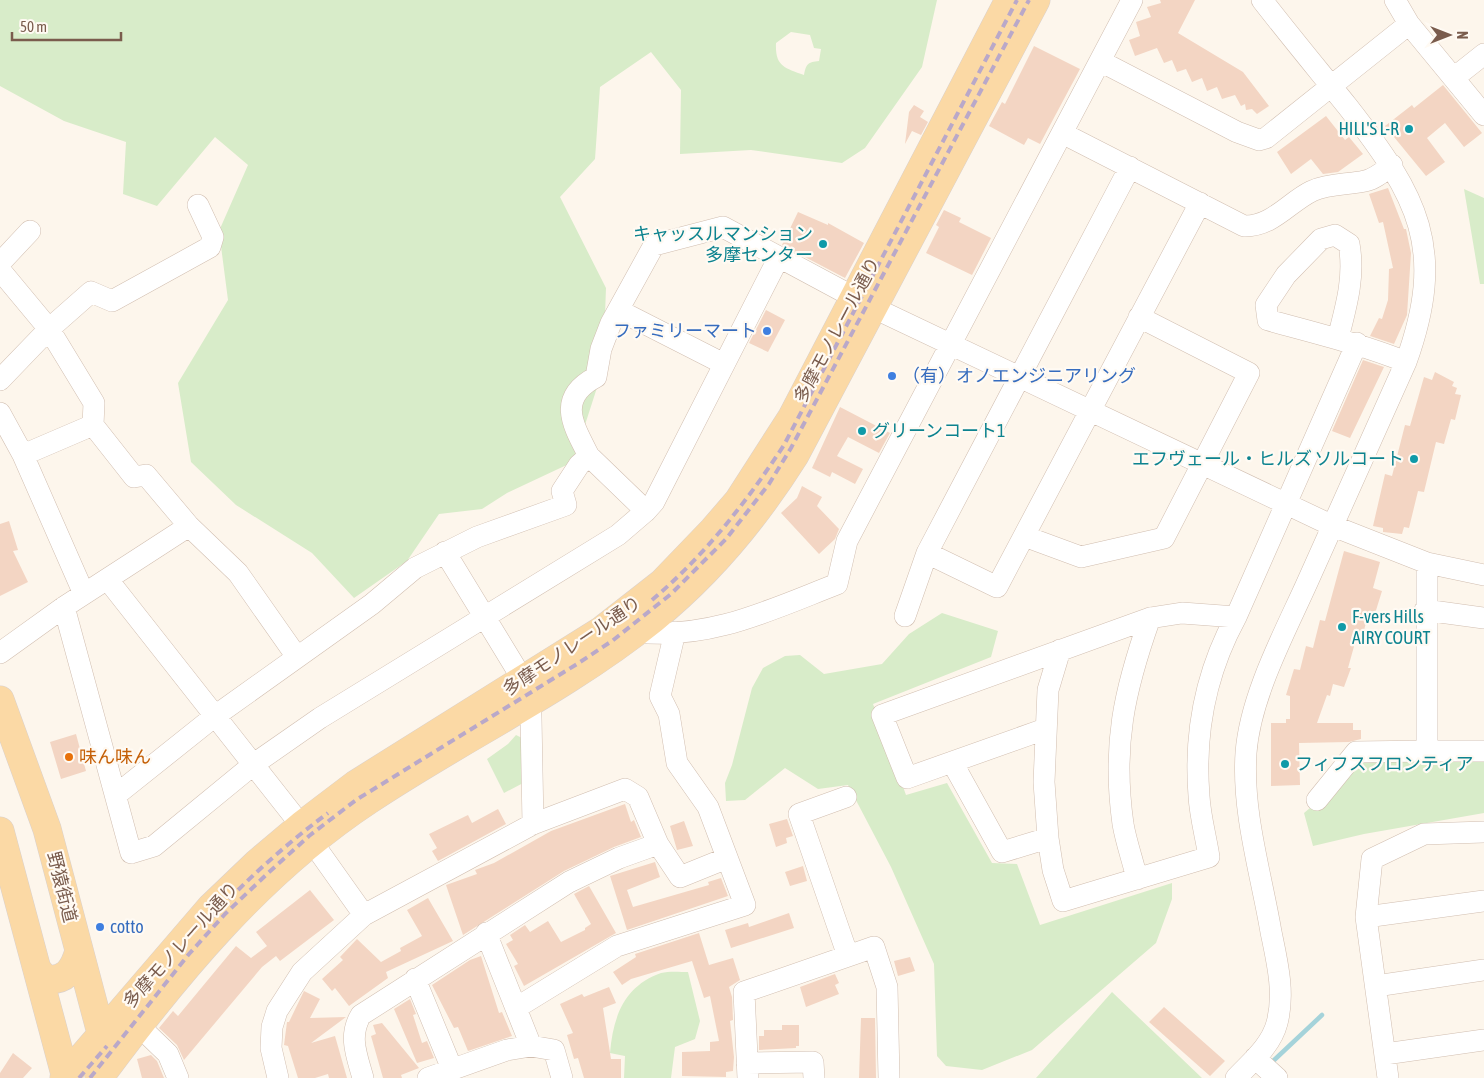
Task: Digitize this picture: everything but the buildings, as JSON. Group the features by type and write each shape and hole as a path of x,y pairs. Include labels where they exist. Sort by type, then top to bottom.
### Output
{"main road":[{"name":"多摩モノレール通り","path":"107,1073 139,1026 226,921 356,784 636,632 702,575 756,514 795,455 864,303 1009,0"},
{"name":"多摩モノレール通り","path":"526,691 642,600 713,530 738,501 864,303 1036,0"},
{"name":"野猿街道","path":"0,700 47,829 102,1035 107,1073"},
{"path":"0,831 65,1077"},
{"name":"多摩モノレール通り","path":"65,1077 210,907 257,862 308,834"},
{"path":"37,969 46,979 60,979 66,976 75,964 79,951"},
{"path":"87,980 100,998 106,1002 124,1002 134,997"}],"street":[{"path":"636,632 653,634 708,630 733,624 837,584 847,541 1132,0"},
{"path":"1236,1078 1267,1069 1264,1049 1277,1024 1280,1002 1278,966 1246,752 1259,697 1284,634 1406,362 1418,329 1424,301 1426,273 1421,233 1416,215 1392,165 1262,0"},
{"path":"1395,0 1409,24 1455,77 1484,115"},
{"path":"1100,61 1237,132 1259,140 1266,138 1332,87 1409,24"},
{"path":"1455,77 1484,54"},
{"path":"1062,133 1244,226 1252,226 1268,221 1311,191 1328,185 1365,181 1392,165"},
{"path":"905,616 926,554 1130,167"},
{"path":"926,554 997,587 1200,202"},
{"path":"0,380 49,329 91,292 112,301 210,247 213,237 198,205"},
{"path":"646,511 589,456 570,416 572,407 576,395 584,384 596,377 601,349 611,323 620,310 654,245 723,227 864,303 1333,526 1427,564 1484,575"},
{"path":"0,263 30,231"},
{"path":"1060,650 1048,690 1044,782 1048,838 1053,870 1063,901 1209,857 1199,797 1198,752 1206,690 1214,664 1285,503 1347,341 1351,259 1349,244 1335,235 1322,239 1286,275 1266,305 1268,320 1347,341 1406,362"},
{"path":"64,607 116,795 130,854 154,846 254,764 320,718 618,536 646,511 654,502 779,257"},
{"path":"0,270 49,329 94,403 93,425 134,477 146,476 189,526 238,572 297,657"},
{"path":"620,310 724,364"},
{"path":"1024,536 1082,557 1164,538 1249,374 1139,317"},
{"path":"0,413 23,455 84,594"},
{"path":"23,455 93,425"},
{"path":"116,795 215,716 372,604 415,568 477,537 566,505 562,490 579,465 589,456"},
{"path":"0,653 64,607 189,526"},
{"path":"445,552 485,616 526,691 533,824"},
{"path":"1427,564 1425,610 1427,751"},
{"path":"108,580 308,834 364,916"},
{"path":"1425,610 1484,618"},
{"path":"1045,729 907,778 882,715 1150,618 1182,613 1236,617"},
{"path":"1138,879 1124,825 1119,754 1123,709 1134,664 1150,618"},
{"path":"516,1008 617,946 745,906 708,807 677,763 669,714 660,696 675,632"},
{"path":"1317,800 1356,752 1484,751"},
{"path":"952,762 1002,852 1048,838"},
{"path":"278,1078 271,1048 272,1027 277,1010 302,972 364,916 533,824 625,789 638,797 658,844 680,877 727,858"},
{"path":"846,797 799,814 848,956"},
{"path":"1388,1078 1366,917 1372,859 1424,834 1484,832"},
{"path":"363,1078 354,1037 354,1025 361,1015 486,933 569,882 619,858 658,844"},
{"path":"1366,917 1484,901"},
{"path":"486,933 531,1046"},
{"path":"814,1078 813,1062 747,1071 744,992 874,947 887,987 889,1078"},
{"path":"1376,986 1484,970"},
{"path":"415,979 452,1069"},
{"path":"139,1026 168,1054 178,1078"},
{"path":"1385,1054 1484,1040"},
{"path":"428,1078 507,1050 531,1046 554,1050 562,1078"}],"green space":[{"path":"0,0 937,0 922,67 865,148 842,163 751,150 680,154 681,90 651,52 600,87 595,159 560,197 606,288 603,369 573,462 507,493 482,509 439,514 407,561 354,598 312,553 236,505 191,462 178,383 228,300 219,231 248,165 215,137 157,206 123,194 126,142 64,121 0,86","holes":["791,32 810,35 814,48 821,49 819,61 808,64 804,75 782,65 777,57 776,43"]},
{"path":"1464,189 1484,198 1484,284 1480,284"},
{"path":"942,613 998,631 991,657 873,704 906,795 947,783 992,863 1017,864 1040,925 1172,883 1172,899 1156,943 1032,1050 982,1070 946,1066 937,1056 934,964 891,867 848,785 818,789 785,768 745,800 726,801 725,783 732,765 752,688 763,668 785,656 800,655 824,674 882,664 909,634"},
{"path":"516,735 524,739 525,782 504,793 487,759 508,744"},
{"path":"1370,754 1484,756 1484,813 1364,834 1313,846 1304,813"},
{"path":"664,972 688,972 700,1021 695,1039 675,1047 671,1078 624,1078 625,1056 610,1053 614,1027 623,1004 638,986 648,979"},
{"path":"1112,992 1202,1078 1036,1078"}],"waterway":[{"path":"1271,1063 1322,1015"}],"railway":[{"path":"652,600 707,547 755,488 784,445 1017,0"},
{"path":"90,1078 189,954 225,914 309,836 356,800 612,641 671,594 726,539 769,484 791,448 1029,0"},
{"path":"211,918 267,863 328,813"},
{"path":"79,1078 107,1046"}],"place":[{"name":"HILL'S L-R","path":"1409,129"},
{"name":"キャッスルマンション 多摩センター","path":"823,244"},
{"name":"ファミリーマート","path":"767,331"},
{"name":"（有）オノエンジニアリング","path":"892,376"},
{"name":"グリーンコート1","path":"862,431"},
{"name":"エフヴェール・ヒルズ ソルコート","path":"1414,459"},
{"name":"F-vers Hills AIRY COURT","path":"1342,627"},
{"name":"味ん味ん","path":"69,757"},
{"name":"フィフスフロンティア","path":"1285,764"},
{"name":"cotto","path":"100,927"}]}
